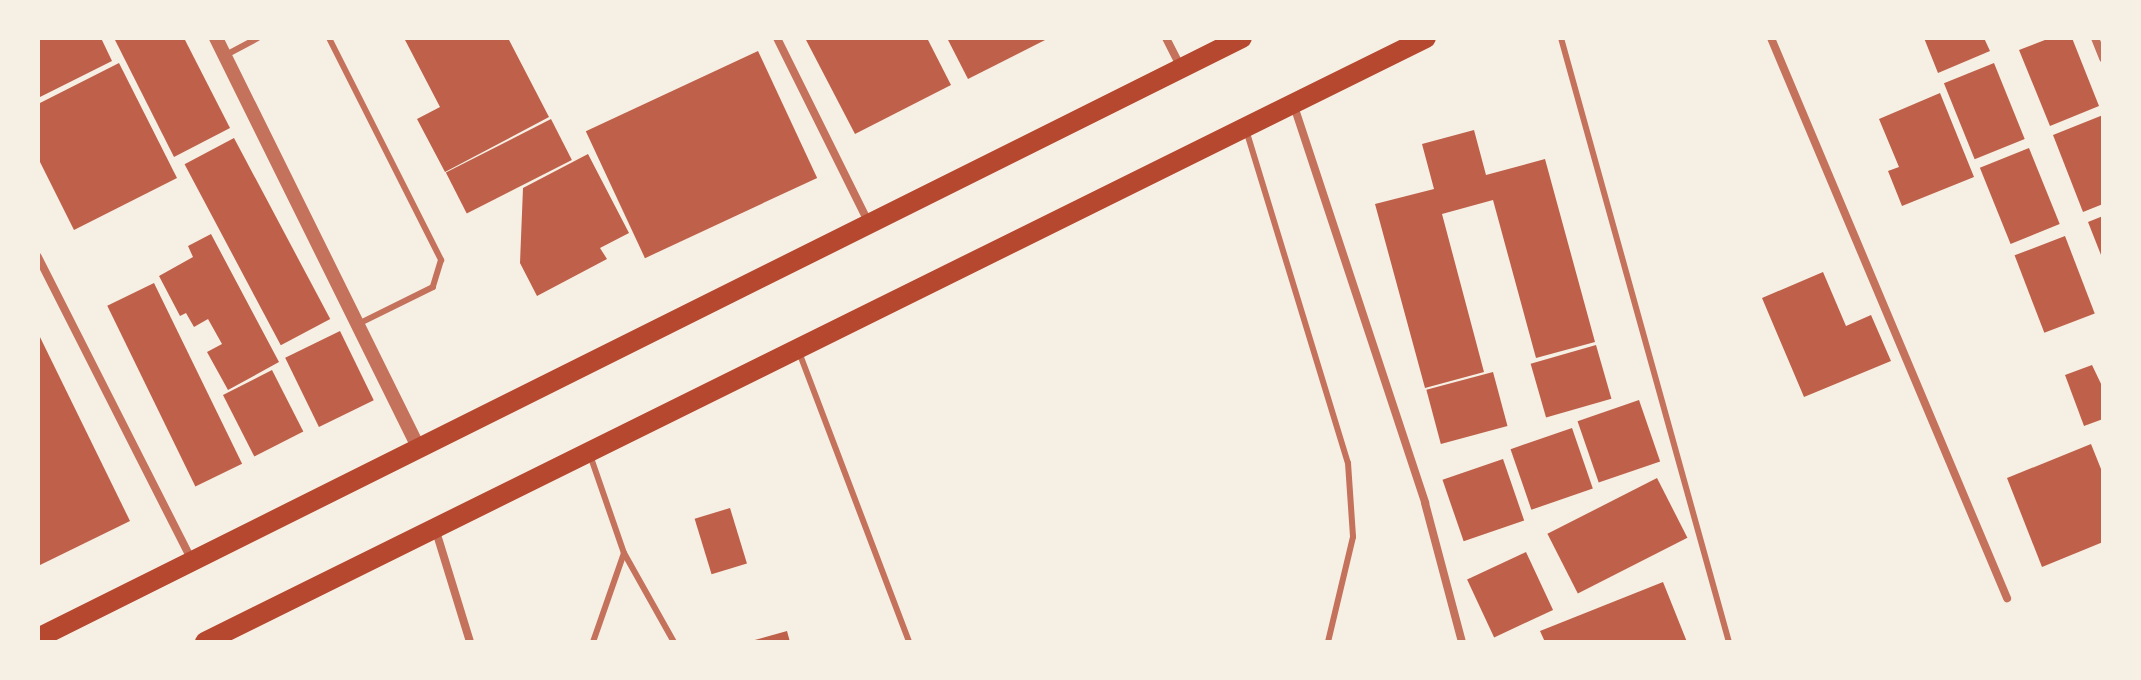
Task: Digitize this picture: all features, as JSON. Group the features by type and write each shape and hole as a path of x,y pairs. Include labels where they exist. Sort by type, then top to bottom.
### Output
{"main road":[{"path":"38,638 1242,38"},
{"path":"205,642 1294,106 1426,38"}],"street":[{"path":"216,38 360,323 419,448"},
{"path":"777,38 869,224"},
{"path":"1166,38 1181,69"},
{"path":"1771,38 2007,598"},
{"path":"2095,38 2103,58"},
{"path":"1294,106 1425,503 1462,642"},
{"path":"38,257 192,561"},
{"path":"435,527 470,642"}],"lane":[{"path":"224,56 258,38"},
{"path":"329,38 441,260 433,287 360,323"},
{"path":"1561,38 1729,642"},
{"path":"1246,129 1348,463 1353,537 1328,642"},
{"path":"798,348 909,642"},
{"path":"589,452 624,553 674,642"},
{"path":"593,642 624,553"}],"building":[{"path":"38,38 101,38 112,61 38,98"},
{"path":"114,38 184,38 230,128 174,157"},
{"path":"404,38 508,38 549,117 445,172 417,119 440,107"},
{"path":"805,38 927,38 951,85 855,134"},
{"path":"947,38 1049,38 968,79"},
{"path":"1924,38 1984,38 1990,51 1938,73"},
{"path":"2050,38 2072,38 2099,106 2050,126 2019,50"},
{"path":"758,51 817,178 645,258 586,131"},
{"path":"119,63 177,178 74,230 38,158 38,104"},
{"path":"1994,63 2025,139 1975,159 1944,83"},
{"path":"1940,93 1974,177 1902,206 1888,171 1899,167 1879,119"},
{"path":"2103,115 2103,204 2083,212 2053,135"},
{"path":"551,119 572,160 467,214 446,173"},
{"path":"1474,130 1486,175 1545,159 1595,342 1536,358 1493,200 1442,214 1484,372 1425,388 1375,204 1434,189 1422,144"},
{"path":"234,138 330,319 281,345 185,164"},
{"path":"2029,148 2060,224 2011,244 1980,168"},
{"path":"588,154 629,233 600,248 607,259 537,296 520,263 523,188"},
{"path":"2103,216 2103,260 2088,222"},
{"path":"211,234 279,362 228,390 207,352 222,344 208,319 194,327 186,313 180,316 159,276 193,257 188,246"},
{"path":"2065,236 2095,313 2044,333 2015,255"},
{"path":"1823,272 1846,326 1871,315 1891,361 1804,397 1762,298"},
{"path":"154,283 242,464 195,486 107,306"},
{"path":"340,331 374,400 319,427 285,358"},
{"path":"38,333 130,521 38,566"},
{"path":"1596,345 1611,399 1546,418 1531,364"},
{"path":"2092,365 2103,388 2103,419 2084,426 2065,375"},
{"path":"272,370 303,431 254,456 223,395"},
{"path":"1493,372 1507,426 1441,444 1426,390"},
{"path":"1639,400 1660,461 1599,483 1578,421"},
{"path":"1572,428 1593,489 1531,510 1511,449"},
{"path":"2091,444 2103,474 2103,542 2042,567 2007,478"},
{"path":"1503,459 1524,520 1464,541 1442,480"},
{"path":"1657,478 1687,538 1578,594 1547,534"},
{"path":"730,508 747,563 712,574 695,519"},
{"path":"1526,552 1553,610 1494,637 1467,579"},
{"path":"1663,582 1687,642 1545,642 1540,631"},
{"path":"787,631 790,642 751,641"}]}
